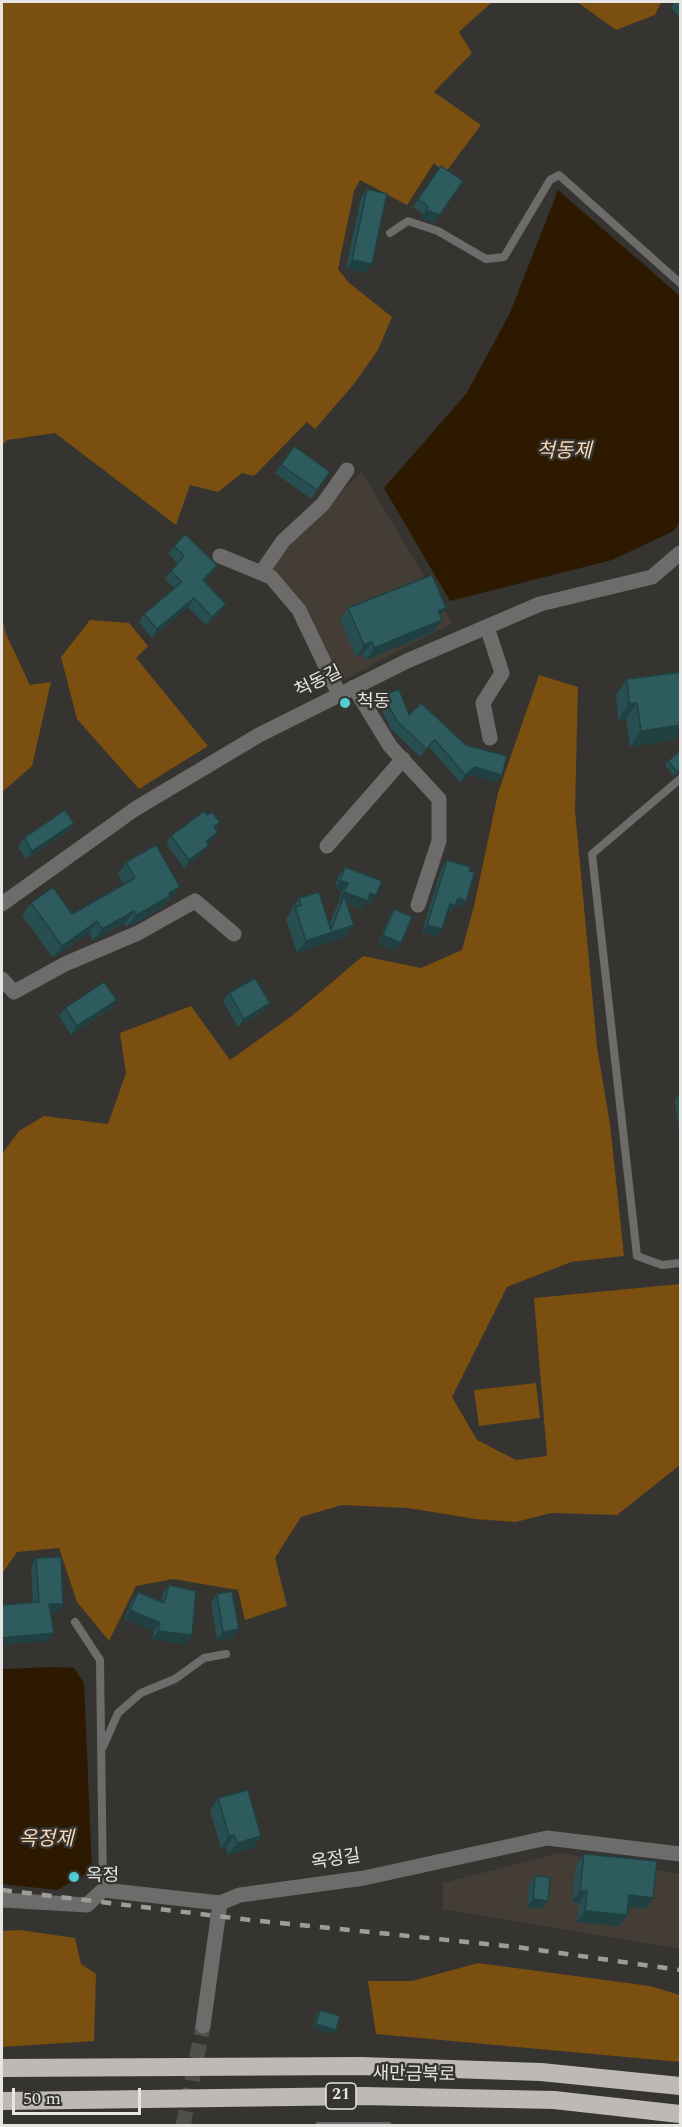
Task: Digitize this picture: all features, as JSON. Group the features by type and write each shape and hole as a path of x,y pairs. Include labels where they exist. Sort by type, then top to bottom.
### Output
{"highway":[{"name":"새만금북로","path":"2,2068 362,2066 541,2072 681,2085"},
{"name":"새만금북로","path":"2,2101 387,2096 554,2100 681,2114"}],"street":[{"path":"261,573 283,541 323,504 347,471"},
{"name":"척동길","path":"2,904 135,809 259,735 407,660 540,604 652,577 681,553"},
{"path":"220,556 272,577 299,610 339,694"},
{"path":"487,627 501,673 483,702 490,738"},
{"path":"354,687 390,746 439,799 439,842 418,905"},
{"path":"327,846 403,759"},
{"path":"2,979 14,992 65,963 138,933 195,901 234,934"},
{"name":"옥정길","path":"103,1890 220,1903 240,1895 364,1878 547,1838 681,1854"},
{"path":"2,1900 87,1905 103,1890"},
{"path":"203,2026 220,1903"}],"lane":[{"path":"390,233 408,221 438,231 486,259 504,257 550,180 559,175 681,283"},
{"path":"681,778 592,854 637,1256 662,1264 681,1263"},
{"path":"75,1622 100,1660 103,1890"},
{"path":"101,1750 118,1713 141,1693 175,1678 204,1658 226,1654"},
{"path":"319,2126 388,2126"}],"shaded area":[{"path":"2,2 492,2 459,32 472,53 434,92 481,125 445,173 434,163 407,205 360,180 354,191 338,269 348,282 392,317 378,350 354,384 315,429 307,422 254,476 242,473 218,492 190,485 176,525 55,433 7,440 2,445"},
{"path":"577,2 661,2 655,15 616,30"},
{"path":"362,472 452,623 340,682 271,569 287,544"},
{"path":"2,618 6,634 30,685 51,682 32,766 2,792"},
{"path":"90,620 129,623 148,646 136,658 208,746 139,789 77,719 61,657"},
{"path":"539,675 578,687 575,810 597,1047 610,1124 624,1256 571,1262 507,1287 452,1397 477,1440 516,1460 547,1456 534,1298 680,1284 680,1465 617,1515 551,1513 516,1522 475,1519 408,1508 342,1505 301,1517 275,1558 287,1606 245,1620 238,1590 173,1579 136,1586 109,1641 77,1602 59,1548 17,1552 2,1574 2,1154 19,1131 44,1116 108,1124 126,1073 120,1033 191,1006 230,1060 293,1015 363,956 421,968 462,950 474,906 498,793"},
{"path":"536,1383 540,1418 479,1426 474,1390"},
{"path":"560,1853 680,1874 680,1949 443,1909 443,1883"},
{"path":"20,1930 75,1938 81,1964 96,1974 94,2041 2,2047 2,1931"},
{"path":"478,1963 650,1986 680,1995 680,2062 376,2034 368,1981 412,1981"}],"water":[{"name":"척동제","path":"558,190 680,296 680,521 674,531 612,560 450,601 384,488 466,394 510,313"},
{"name":"옥정제","path":"74,1668 84,1683 92,1871 57,1890 2,1884 2,1669"}],"building":[{"path":"441,166 463,181 440,215 426,210 428,206 418,199"},
{"path":"367,189 387,194 372,264 352,260"},
{"path":"294,446 330,472 317,490 281,465"},
{"path":"185,534 217,565 203,580 226,604 212,617 194,598 157,629 144,614 182,582 171,571 184,556 174,546"},
{"path":"432,575 446,608 438,611 442,620 374,648 372,642 364,645 348,608"},
{"path":"681,672 681,725 641,731 637,703 629,704 627,679"},
{"path":"399,689 409,715 421,703 466,745 507,756 502,775 475,767 465,775 435,740 426,749 397,721 383,695"},
{"path":"680,751 681,769 677,772 668,761"},
{"path":"65,810 74,823 32,851 24,838"},
{"path":"204,811 207,815 212,812 220,822 214,827 218,832 206,841 209,845 189,860 171,836"},
{"path":"156,845 180,887 169,893 170,896 142,912 136,915 134,911 102,929 97,921 62,946 31,903 53,887 72,914 135,878 126,862"},
{"path":"447,860 471,867 469,871 475,872 466,901 458,898 455,906 450,904 442,929 427,925"},
{"path":"345,867 382,881 376,895 370,893 368,901 344,892 348,883 340,881"},
{"path":"319,892 331,930 344,896 354,925 306,941 295,907 301,905 299,898"},
{"path":"394,909 412,917 401,943 383,935"},
{"path":"255,978 270,1003 244,1019 229,993"},
{"path":"104,982 117,1000 77,1026 65,1008"},
{"path":"61,1557 63,1604 49,1604 54,1633 2,1638 2,1605 39,1602 36,1558"},
{"path":"169,1585 196,1591 192,1635 158,1631 160,1623 130,1610 138,1592 164,1603"},
{"path":"232,1591 239,1629 223,1632 217,1594"},
{"path":"248,1790 261,1836 237,1843 234,1835 229,1836 218,1798"},
{"path":"584,1854 657,1861 653,1898 629,1895 627,1915 585,1911 587,1891 580,1891"},
{"path":"535,1876 550,1877 548,1901 533,1899"},
{"path":"320,2010 340,2016 336,2030 316,2024"}],"tunnel":[{"path":"183,2126 203,2026"}],"railway":[{"path":"2,1890 250,1920 517,1947 680,1970"}],"place":[{"name":"척동","path":"345,703"},
{"name":"옥정","path":"74,1877"}]}
